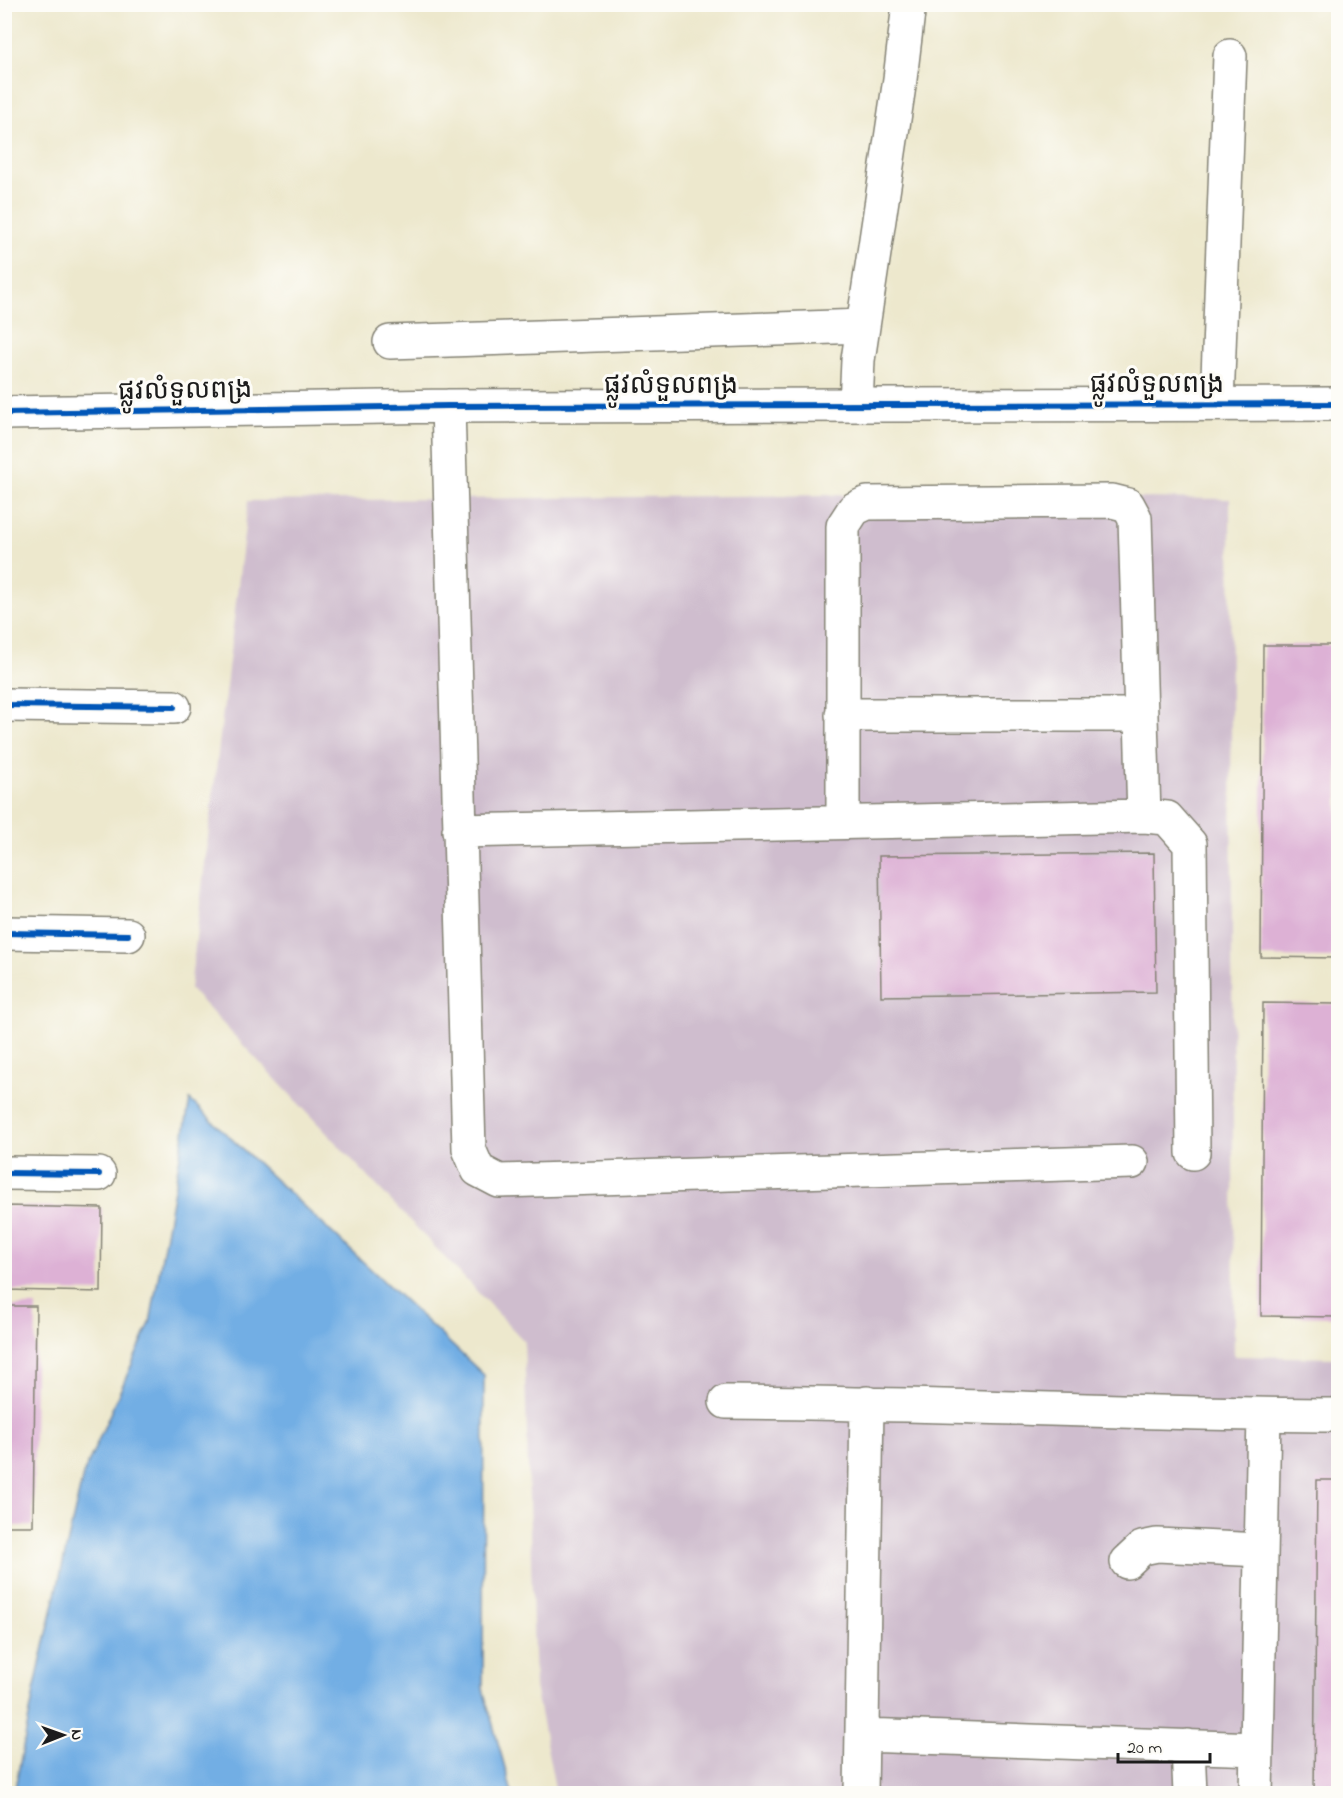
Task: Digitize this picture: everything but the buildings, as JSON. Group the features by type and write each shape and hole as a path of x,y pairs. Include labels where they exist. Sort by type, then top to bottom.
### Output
{"street":[{"path":"856,405 858,360 909,4"},
{"path":"1217,404 1230,56"},
{"path":"390,342 863,326"},
{"name":"ផ្លូវលំទួលពង្រ","path":"4,413 448,406 1338,404"},
{"path":"448,406 469,1149 478,1170 499,1181 1132,1162"},
{"path":"843,821 843,526 854,509 867,503 1112,501 1128,505 1135,518 1144,816"},
{"path":"4,705 174,707"},
{"path":"842,715 1140,715"},
{"path":"459,831 843,821 1144,816 1167,818 1190,844 1193,1153"},
{"path":"4,933 128,935"},
{"path":"4,1173 99,1174"},
{"path":"726,1402 867,1403 1264,1415 1338,1415"},
{"path":"861,1794 867,1403"},
{"path":"1256,1794 1264,1415"},
{"path":"1127,1562 1142,1548 1157,1545 1261,1550"},
{"path":"863,1736 1257,1749"},
{"path":"1188,1746 1190,1794"}],"shaded area":[{"path":"839,495 1230,499 1234,1356 1338,1358 1338,1793 556,1793 535,1687 524,1341 190,989 248,501"}],"water":[{"path":"190,1100 484,1375 483,1689 512,1793 14,1793 36,1682 83,1475 150,1323"}],"cycle path":[{"path":"4,413 448,406 1338,404"},
{"path":"4,705 174,707"},
{"path":"4,933 128,935"},
{"path":"4,1173 99,1174"}]}
